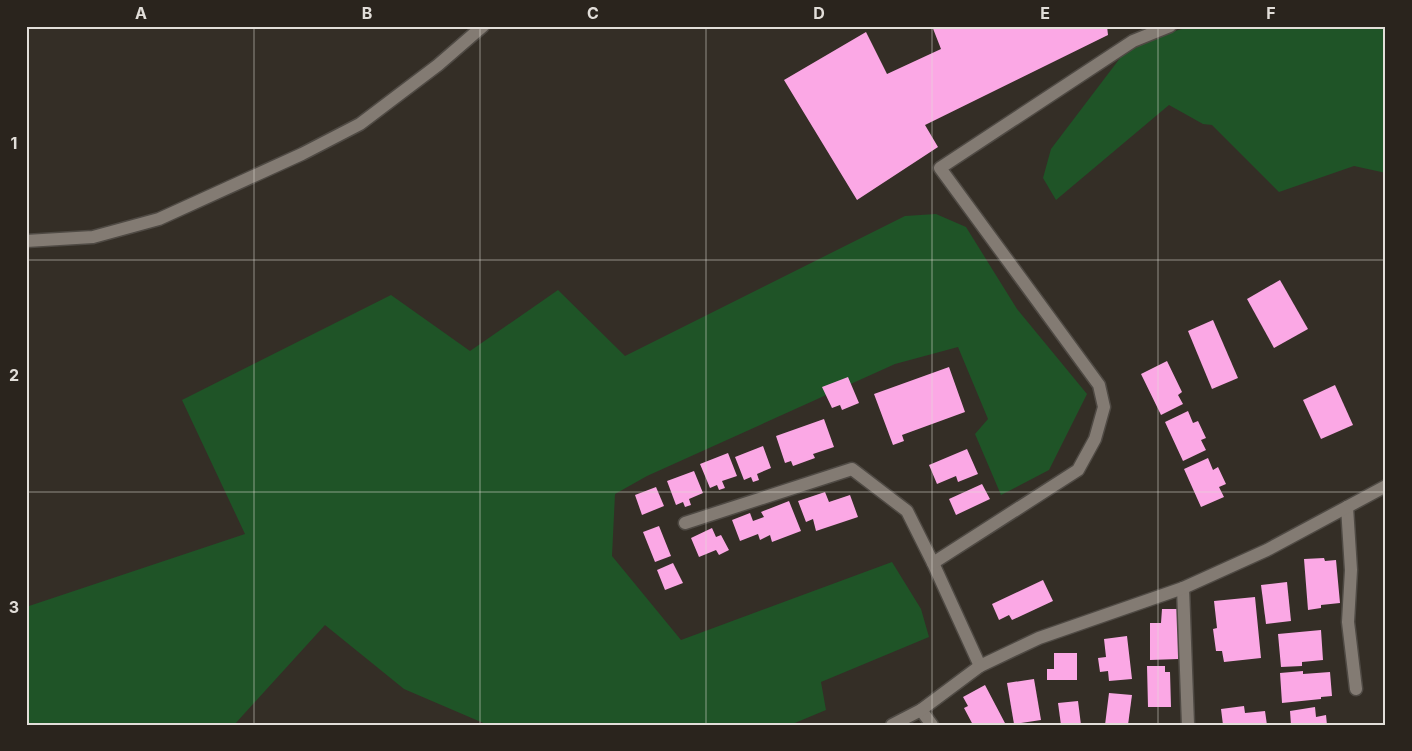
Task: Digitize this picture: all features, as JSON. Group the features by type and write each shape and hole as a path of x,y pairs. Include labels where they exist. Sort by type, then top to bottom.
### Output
{"street":[{"path":"26,241 93,237 159,218 302,154 360,124 438,65 483,26"},
{"path":"933,563 1078,470 1095,439 1104,407 1099,385 940,168 1133,41 1170,26"},
{"path":"685,523 852,469 907,511 980,666"},
{"path":"892,725 921,710 980,666 1039,638 1183,588 1267,550 1386,486"},
{"path":"1346,507 1351,570 1348,622 1356,689"},
{"path":"1183,588 1188,725"},
{"path":"921,710 932,725"}],"green space":[{"path":"1195,26 1386,26 1386,173 1354,166 1279,192 1212,125 1203,124 1169,105 1056,200 1043,178 1051,149 1133,41"},
{"path":"936,214 966,227 1017,309 1087,394 1049,470 1001,495 975,434 988,419 958,347 895,364 647,476 615,494 612,556 681,640 892,562 921,609 929,637 821,682 826,710 790,725 488,725 404,689 325,625 234,725 26,725 26,607 245,534 182,400 391,295 470,351 558,290 625,356 905,216"}],"building":[{"path":"932,26 1107,26 1108,35 925,125 938,147 857,200 784,80 866,32 887,74 941,49"},
{"path":"1280,280 1308,329 1274,348 1247,299"},
{"path":"1213,320 1238,378 1212,389 1188,331"},
{"path":"1167,361 1182,392 1178,395 1183,404 1161,415 1141,374"},
{"path":"949,367 965,412 902,435 904,441 893,445 874,394"},
{"path":"848,377 859,403 842,410 840,405 832,408 822,387"},
{"path":"1335,385 1353,425 1321,439 1303,400"},
{"path":"1188,411 1193,423 1198,421 1206,438 1201,440 1206,450 1183,461 1165,422"},
{"path":"824,419 834,447 813,454 815,458 793,466 791,461 785,463 776,436"},
{"path":"763,446 771,468 757,474 759,480 753,482 751,477 744,480 735,457"},
{"path":"967,449 978,474 958,482 956,476 937,484 929,465"},
{"path":"728,453 737,476 722,481 725,488 719,490 717,485 710,488 700,464"},
{"path":"1208,458 1213,470 1218,467 1226,484 1219,487 1224,497 1201,507 1184,469"},
{"path":"694,471 703,493 689,499 691,505 685,507 683,502 676,505 667,481"},
{"path":"982,484 990,499 956,515 949,499"},
{"path":"656,487 664,506 642,515 635,495"},
{"path":"825,492 829,502 850,495 858,517 816,531 813,519 806,522 798,501"},
{"path":"789,501 801,531 772,542 770,535 760,540 758,534 740,541 732,520 750,513 753,521 764,517 761,512"},
{"path":"659,526 671,556 655,562 643,532"},
{"path":"712,528 716,537 721,535 729,550 719,555 716,550 699,557 691,538"},
{"path":"1324,558 1325,561 1336,560 1340,603 1321,605 1321,608 1308,610 1304,559"},
{"path":"673,563 683,583 665,590 657,570"},
{"path":"1043,580 1053,601 1012,620 1009,615 999,620 992,604"},
{"path":"1287,582 1291,621 1266,624 1261,585"},
{"path":"1255,597 1261,658 1224,662 1222,651 1216,651 1213,629 1217,628 1214,601"},
{"path":"1162,609 1179,609 1178,659 1150,660 1150,623 1161,623"},
{"path":"1321,630 1323,660 1302,662 1302,666 1281,667 1278,634"},
{"path":"1127,636 1132,679 1109,681 1108,671 1100,672 1098,658 1106,657 1104,639"},
{"path":"1054,653 1077,653 1077,680 1047,680 1047,669 1054,669"},
{"path":"1147,666 1165,666 1165,672 1170,672 1171,707 1148,707"},
{"path":"1303,671 1303,674 1330,672 1332,696 1282,703 1280,673"},
{"path":"1034,679 1041,720 1014,724 1007,683"},
{"path":"985,685 1006,725 973,725 964,708 968,706 963,697"},
{"path":"1109,693 1132,695 1128,725 1105,725"},
{"path":"1078,701 1081,725 1061,725 1058,703"},
{"path":"1244,706 1245,713 1265,711 1267,725 1223,725 1221,709"},
{"path":"1315,707 1316,717 1326,715 1327,725 1291,725 1290,711"}]}
